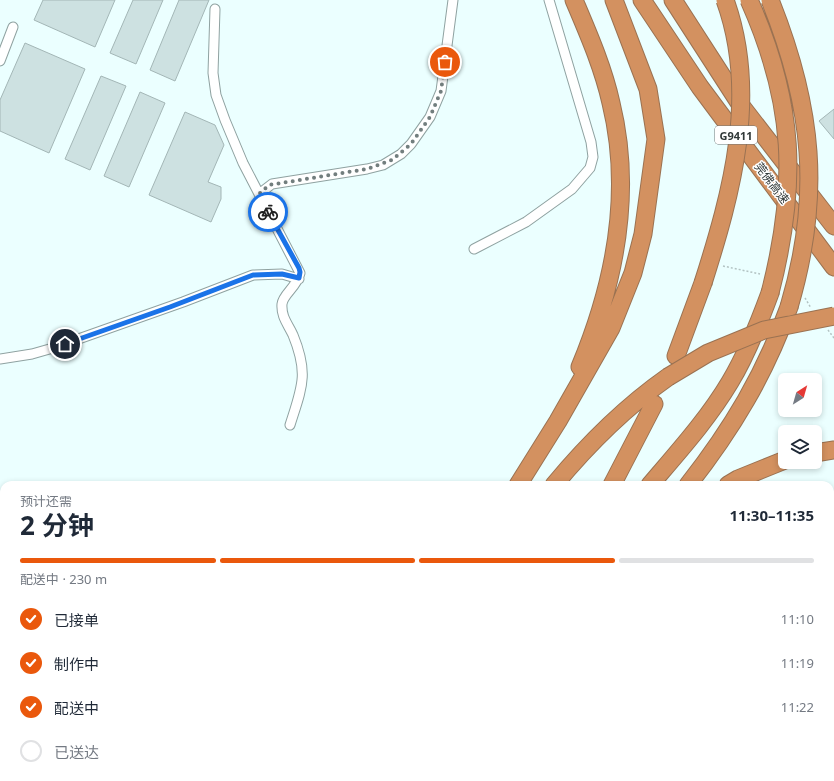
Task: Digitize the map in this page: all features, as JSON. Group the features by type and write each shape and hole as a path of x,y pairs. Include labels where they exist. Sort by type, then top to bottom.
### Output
{"highway":[{"path":"558,421 597,326 614,261 621,209 619,151 611,102 594,50 574,0"},
{"path":"520,481 558,421 611,328 633,273 643,234 656,139 648,89 614,0"},
{"name":"莞佛高速","path":"642,0 700,87 834,267"},
{"name":"莞佛高速","path":"674,0 742,107 834,226"},
{"path":"676,356 703,283 732,179 741,122 742,101 738,53 734,28 725,0"},
{"path":"653,481 701,424 730,382 749,346 770,293 779,256 787,208 788,143 779,86 771,54 749,0"},
{"path":"691,481 720,443 755,387 778,338 799,272 806,230 809,174 807,140 802,102 794,66 770,0"},
{"path":"557,481 590,443 611,422 668,377 708,353 764,330 834,316"},
{"path":"614,481 654,404"},
{"path":"822,452 834,450"},
{"path":"735,481 778,463"}],"street":[{"path":"259,194 272,184 367,169 383,165 401,154 411,144 430,117 441,91 453,0"},
{"path":"474,249 536,216 572,189 590,168 593,157 591,142 549,0"},
{"path":"215,9 213,73 216,95 233,141 300,272 299,278 282,302 284,319 292,335 303,370 302,385 290,425"},
{"path":"0,61 13,27"},
{"path":"0,359 32,354 53,348 175,305 253,275 282,274 299,278"}],"building":[{"path":"43,0 115,0 95,47 34,20"},
{"path":"133,0 163,0 136,64 110,53"},
{"path":"179,0 209,0 175,81 150,70"},
{"path":"25,43 85,69 49,153 0,131 0,100"},
{"path":"101,76 126,86 90,170 65,159"},
{"path":"140,92 165,103 129,187 104,176"},
{"path":"834,109 834,139 819,121"},
{"path":"185,112 215,125 224,145 208,182 221,187 221,199 211,222 149,195"}],"way so far":[{"path":"268,212 259,194 269,185 367,169 383,165 401,154 422,130 436,106 441,91 445,62"}],"route":[{"path":"65,344 146,316 259,273 282,274 299,278 299,268 268,212"}]}
